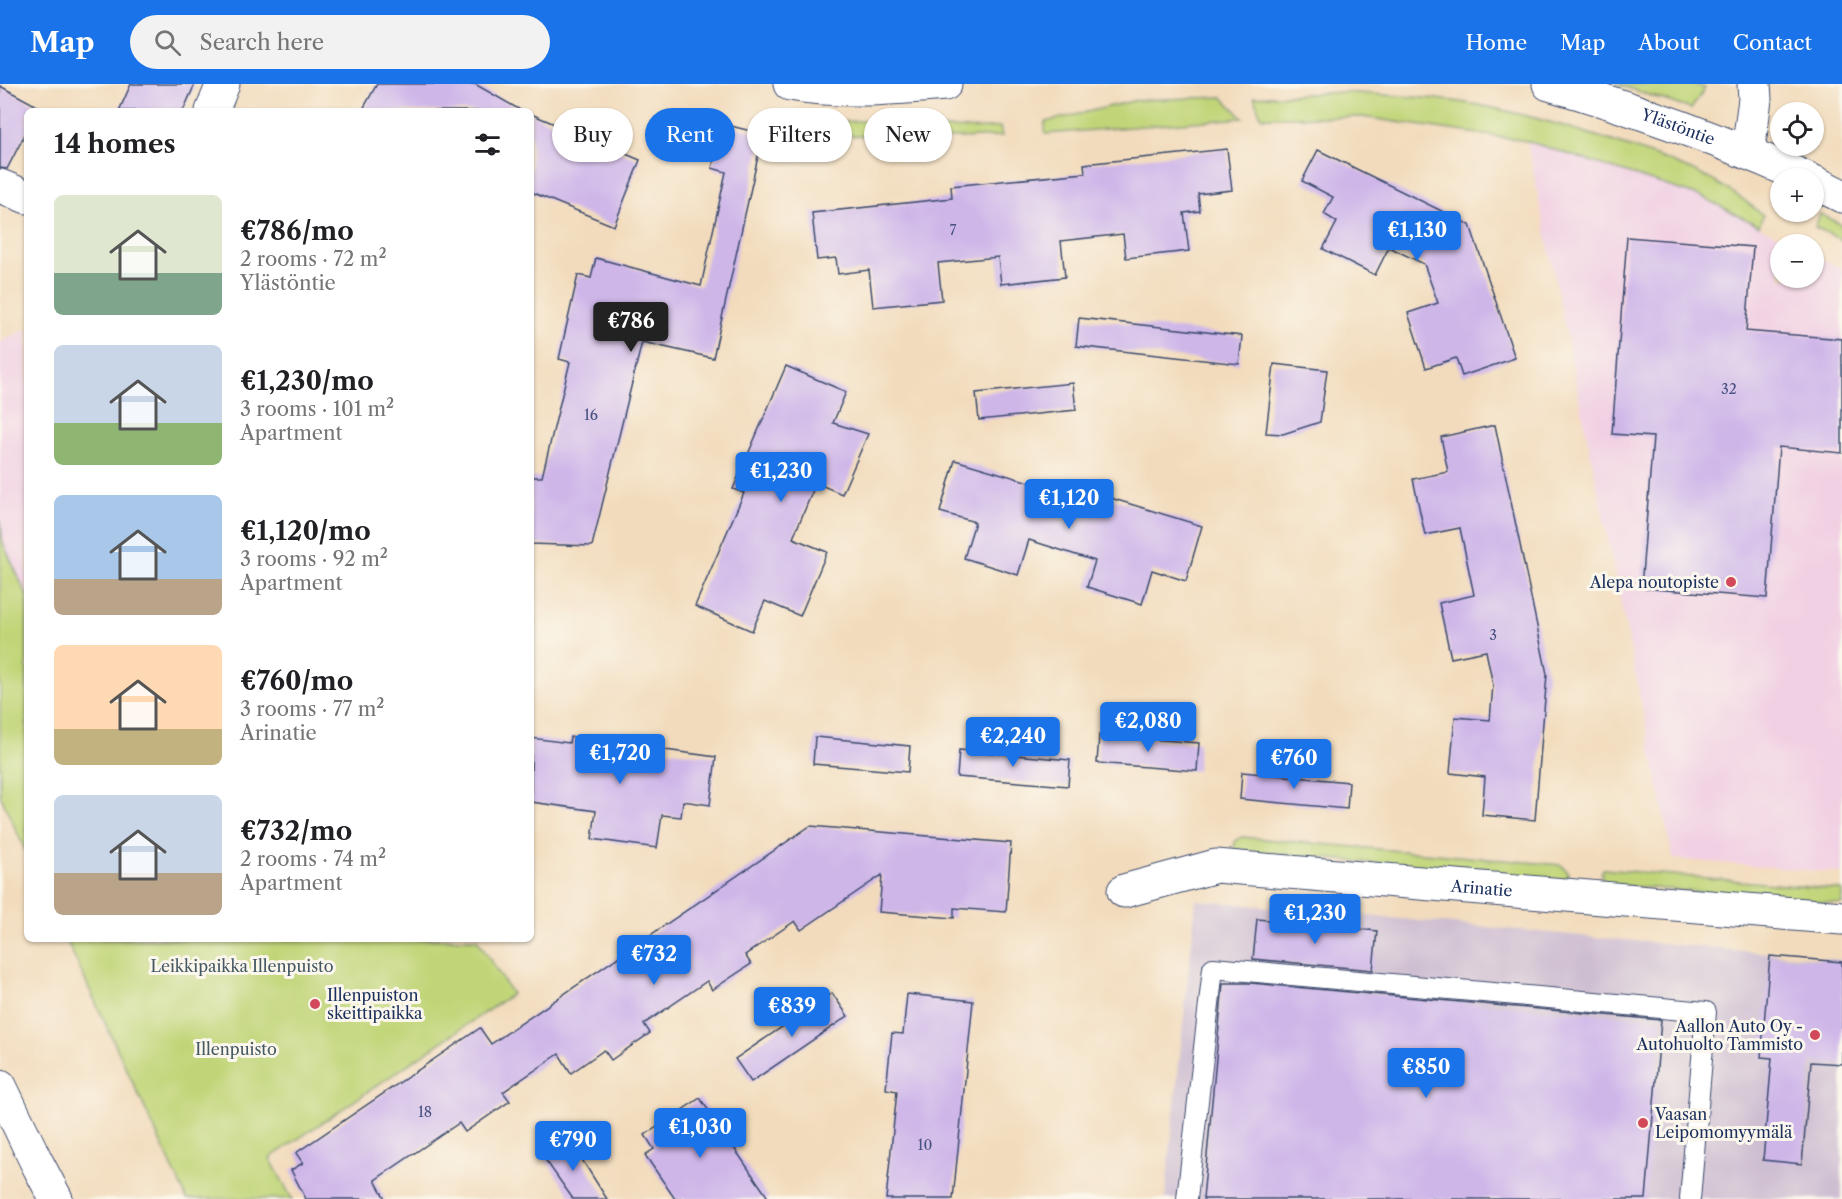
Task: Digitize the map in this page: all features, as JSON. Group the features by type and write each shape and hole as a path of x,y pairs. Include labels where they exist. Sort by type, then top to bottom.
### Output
{"street":[{"path":"213,108 224,84"},
{"path":"790,84 809,87 861,88 945,84"},
{"name":"Ylästöntie","path":"1549,84 1599,99 1748,152 1784,168"},
{"path":"1748,152 1755,99 1754,84"},
{"path":"0,186 24,196"},
{"path":"1824,187 1842,196"},
{"name":"Arinatie","path":"1124,891 1216,866 1842,918"},
{"path":"0,1086 56,1199"}],"lane":[{"path":"1187,1199 1213,968 1706,1012 1690,1199"}],"shaded area":[{"path":"1527,141 1702,197 1774,234 1770,234 1770,288 1824,288 1824,260 1842,269 1842,873 1673,859"},
{"path":"24,330 24,589 3,543 0,520 0,343"},
{"path":"1196,900 1842,960 1842,1199 1165,1199"}],"green space":[{"path":"1616,84 1692,84 1705,88 1691,109"},
{"path":"1343,92 1456,101 1511,112 1562,126 1630,147 1700,174 1731,191 1763,215 1759,226 1702,197 1527,141 1362,117 1261,117 1254,97"},
{"path":"1222,97 1243,118 1045,134 1045,122 1137,100"},
{"path":"852,121 864,121 864,136 852,135"},
{"path":"1000,127 1002,136 952,138 952,128"},
{"path":"1824,216 1842,225 1842,240 1815,227 1817,222 1824,222"},
{"path":"0,520 3,543 24,589 24,847 0,795"},
{"path":"1242,837 1561,865 1568,872 1567,877 1562,881 1236,850 1234,846 1236,840"},
{"path":"1603,869 1842,890 1842,904 1605,884 1601,874"},
{"name":"Illenpuisto","path":"67,942 479,942 512,994 270,1158 292,1199 187,1199"}],"building":[{"path":"131,84 195,84 184,108 120,108"},
{"path":"377,84 475,84 517,108 364,108"},
{"path":"0,86 39,107 24,108 24,136 7,169 0,168"},
{"path":"534,115 552,123 552,162 633,162 633,157 640,160 614,226 534,193"},
{"path":"735,127 747,130 747,162 757,162 713,358 642,342 592,546 534,544 534,477 542,477 570,362 559,359 578,275 591,278 596,258 701,286 726,172 712,168 714,162 735,162"},
{"path":"1227,149 1232,190 1198,194 1200,211 1184,213 1189,251 1126,258 1123,234 1061,241 1065,277 1001,284 998,257 938,263 942,300 873,307 869,270 838,274 836,258 817,260 812,213 952,198 951,186 1085,173 1084,164"},
{"path":"1318,150 1470,225 1515,358 1462,376 1456,358 1426,368 1408,313 1438,303 1424,264 1389,247 1375,275 1323,249 1337,222 1324,214 1333,197 1302,181"},
{"path":"1627,237 1753,247 1746,331 1842,339 1842,453 1779,447 1767,598 1641,588 1653,437 1612,434"},
{"path":"1079,318 1242,336 1239,364 1076,346"},
{"path":"1274,364 1327,370 1320,422 1283,434 1266,433"},
{"path":"786,366 846,392 833,423 868,434 842,494 816,483 793,538 827,552 800,616 765,601 752,631 695,606 744,493 733,489"},
{"path":"1073,383 1076,410 979,420 976,393"},
{"path":"1495,425 1547,674 1535,820 1482,815 1485,777 1450,773 1455,717 1490,720 1493,685 1486,651 1451,658 1439,603 1474,595 1460,528 1425,535 1413,479 1448,472 1441,437"},
{"path":"955,460 1076,496 1078,488 1202,526 1186,581 1152,570 1142,604 1087,587 1095,561 1029,540 1018,575 964,558 975,522 940,512"},
{"path":"1099,735 1199,743 1197,771 1097,763"},
{"path":"570,737 716,757 710,805 683,801 681,817 662,815 657,848 592,839 596,811 534,802 534,738 569,743"},
{"path":"815,737 910,746 908,772 813,764"},
{"path":"959,750 1070,760 1068,786 957,777"},
{"path":"1242,772 1349,782 1347,809 1240,799"},
{"path":"810,826 1011,843 1006,912 954,908 954,918 879,912 882,875 801,930 795,921 745,955 751,964 712,990 707,981 644,1024 650,1033 611,1060 604,1050 571,1073 559,1054 503,1092 510,1101 465,1132 459,1123 375,1180 385,1199 306,1199 291,1170 303,1163 296,1153 480,1028 491,1044"},
{"path":"1257,919 1377,931 1373,970 1253,959"},
{"path":"1770,956 1842,962 1842,1064 1811,1062 1802,1164 1763,1160 1772,1058 1761,1057"},
{"path":"1223,983 1250,983 1661,1020 1646,1199 1203,1199"},
{"path":"832,993 848,1016 751,1082 735,1059"},
{"path":"907,994 973,1001 953,1199 886,1199 897,1091 886,1089 892,1033 903,1034"},
{"path":"700,1098 769,1199 675,1199 645,1155 654,1149 645,1135"},
{"path":"569,1139 607,1199 573,1199 542,1155"}],"place":[{"name":"Alepa noutopiste","path":"1731,582"},
{"name":"Illenpuiston skeittipaikka","path":"315,1004"},
{"name":"Aallon Auto Oy - Autohuolto Tammisto","path":"1815,1035"},
{"name":"Vaasan Leipomomyymälä","path":"1643,1123"}],"park label":[{"name":"Leikkipaikka Illenpuisto","path":"242,966"}]}
